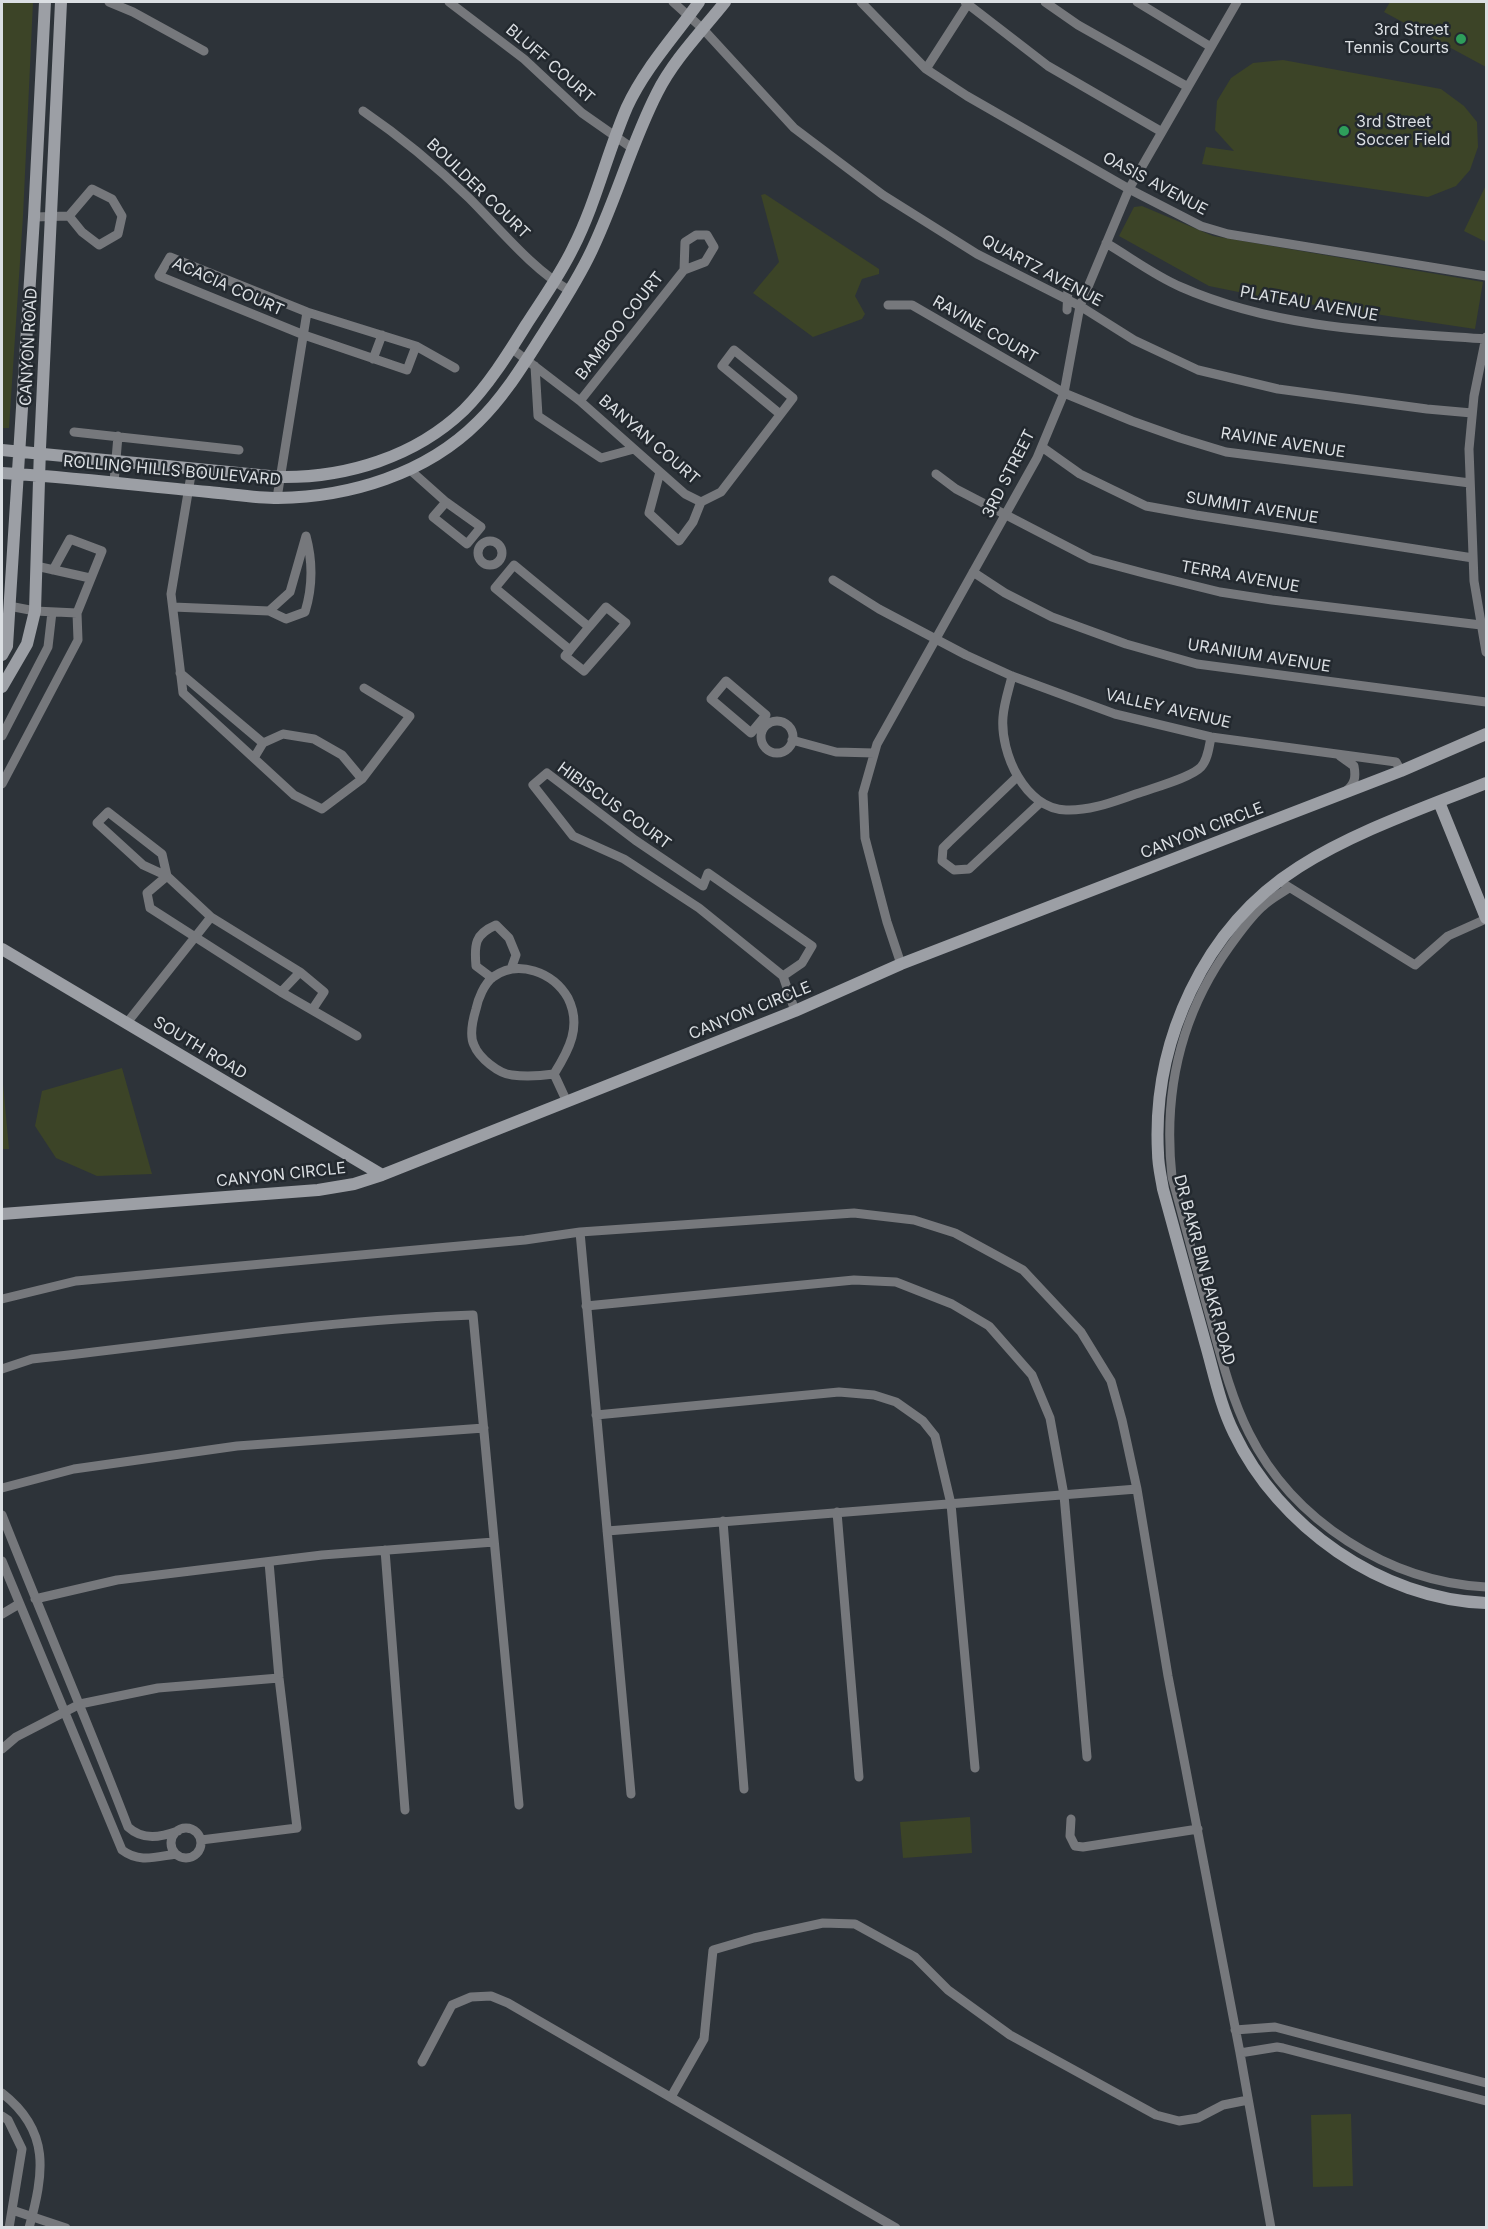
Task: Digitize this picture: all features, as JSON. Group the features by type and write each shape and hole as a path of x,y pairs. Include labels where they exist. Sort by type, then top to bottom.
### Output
{"main road":[{"name":"CANYON ROAD","path":"2,655 6,646 18,474 45,2"},
{"name":"CANYON ROAD","path":"2,687 27,644 35,611 61,2"},
{"name":"ROLLING HILLS BOULEVARD","path":"2,450 280,477 309,477 340,473 365,466 401,452 431,436 464,410 511,348 554,282 574,247 628,106 666,43 699,2"},
{"name":"ROLLING HILLS BOULEVARD","path":"2,473 277,498 347,492 409,469 443,450 477,423 531,362 589,256 658,90 681,55 725,2"},
{"name":"CANYON CIRCLE","path":"2,1214 318,1190 354,1184 382,1175 795,1011 901,964 1344,794 1486,734"},
{"name":"DR BAKR BIN BAKR ROAD","path":"1486,783 1324,853 1298,867 1284,885 1250,907 1208,959 1191,988 1178,1019 1167,1057 1158,1122 1158,1154 1163,1189 1224,1411 1246,1455 1276,1498 1300,1523 1328,1545 1372,1572 1397,1583 1448,1599 1486,1603"},
{"path":"1439,802 1486,918"},
{"name":"SOUTH ROAD","path":"2,949 382,1175"}],"street":[{"path":"109,2 133,12 204,51"},
{"name":"BLUFF COURT","path":"449,2 524,59 582,113 632,148"},
{"name":"QUARTZ AVENUE","path":"673,2 703,29 794,128 883,195 977,254 1080,306 1134,340 1198,370 1278,389 1472,413"},
{"name":"OASIS AVENUE","path":"861,2 926,69 967,96 1129,189 1201,226 1227,234 1486,276"},
{"path":"926,69 967,2 1048,66 1161,132"},
{"path":"1045,2 1078,25 1188,87"},
{"path":"1137,2 1211,46"},
{"name":"3RD STREET","path":"901,964 887,922 865,838 863,793 877,744 1042,447 1064,393 1080,306 1129,189 1237,2"},
{"name":"BOULDER COURT","path":"363,111 432,163 513,244 554,282 570,291"},
{"path":"34,217 69,216 99,245 118,234 122,216 112,199 92,189 69,216"},
{"name":"PLATEAU AVENUE","path":"1106,243 1179,286 1235,308 1305,322 1376,332 1486,338 1474,396 1469,449 1473,558 1486,652"},
{"name":"ACACIA COURT","path":"416,346 407,369 304,335 159,276 170,258 308,312 416,346 455,368"},
{"name":"BAMBOO COURT","path":"580,401 684,270"},
{"path":"1067,310 1068,288"},
{"name":"RAVINE COURT","path":"888,305 912,305 1064,393"},
{"name":"ACACIA COURT","path":"277,498 308,312"},
{"path":"373,359 382,335"},
{"name":"BANYAN COURT","path":"511,348 580,401 685,494 701,502 721,492 793,398 734,350 722,366 780,414"},
{"path":"531,362 538,416 601,458 634,449"},
{"name":"RAVINE AVENUE","path":"1064,393 1132,421 1226,452 1470,483"},
{"path":"74,432 239,450"},
{"path":"114,482 118,436"},
{"name":"SUMMIT AVENUE","path":"1042,447 1080,474 1146,506 1473,558"},
{"path":"192,469 171,594 183,693 294,795 322,809 362,779 410,716 364,688"},
{"path":"409,469 446,502 481,527 467,544 433,517 446,502"},
{"path":"660,472 649,513 679,541 693,522 701,502"},
{"name":"TERRA AVENUE","path":"936,474 956,489 1090,559 1220,592 1481,625"},
{"path":"173,607 269,611 286,619 305,612 311,592 311,556 306,536 291,592 269,611"},
{"path":"474,536 481,545"},
{"path":"2,784 78,640 77,613 102,551 70,539 53,570"},
{"path":"492,541 499,546 501,552 497,562 487,564 480,560 478,552 481,545 492,541"},
{"path":"497,562 508,572"},
{"path":"570,650 495,588 508,572 514,565 589,627"},
{"path":"36,566 90,578"},
{"name":"URANIUM AVENUE","path":"974,572 1005,593 1052,617 1126,644 1197,664 1486,702"},
{"name":"VALLEY AVENUE","path":"833,580 879,609 966,655 1011,676 1115,714 1211,737 1396,762 1401,771"},
{"path":"9,606 35,611 77,613"},
{"path":"606,607 626,623 584,671 565,656 589,627 606,607"},
{"path":"2,736 48,647 52,612"},
{"path":"180,672 263,743"},
{"path":"1011,676 1002,716 1004,741 1017,777 1041,802 1064,810 1089,810 1179,779 1201,768 1207,758 1211,737"},
{"path":"762,725 751,733 711,699 726,681 766,715 762,725 761,737 764,747 772,752 783,752 790,745 792,740 790,730 783,723 772,722 762,725"},
{"path":"254,758 263,743 282,734 314,739 342,755 362,779"},
{"path":"792,740 836,752 874,753"},
{"path":"1329,752 1342,756 1354,766 1356,775 1353,785 1344,794"},
{"name":"HIBISCUS COURT","path":"548,773 635,840 686,875 703,886 708,873 812,946 802,963 783,976 699,908 624,859 573,836 533,784 548,773"},
{"path":"1017,777 943,848 942,861 954,870 969,869 1041,802"},
{"path":"166,876 162,854 108,812 97,823 143,865 166,876 211,917 300,972 324,992 312,1010"},
{"path":"166,876 147,893 150,908 281,992 357,1035"},
{"path":"1486,918 1448,936 1414,965 1284,885 1240,932 1218,963 1189,1018 1180,1046 1174,1081 1169,1148 1172,1177 1226,1373 1240,1415 1265,1460 1284,1485 1322,1522 1363,1551 1412,1573 1461,1585 1486,1587"},
{"path":"126,1024 211,917"},
{"path":"492,978 476,966 474,946 484,930 496,924 509,938 516,955 533,969 546,975 567,997 576,1020 568,1053 554,1074"},
{"path":"511,969 516,955"},
{"path":"533,969 511,969 492,978 478,998 472,1023 473,1045 490,1065 509,1075 554,1074"},
{"path":"281,992 300,972"},
{"path":"783,976 795,1011"},
{"path":"554,1074 567,1102"},
{"path":"2,1299 76,1281 525,1240 580,1232 854,1213 914,1220 955,1233 1023,1270 1080,1332 1111,1381 1122,1420 1137,1489 1168,1676 1271,2228"},
{"path":"580,1232 631,1794"},
{"path":"586,1306 854,1280 896,1282 952,1304 989,1326 1032,1375 1050,1418 1064,1495 1087,1757"},
{"path":"2,1369 32,1359 293,1328 413,1317 473,1315 519,1805"},
{"path":"596,1414 839,1392 874,1395 896,1402 923,1421 935,1436 951,1504 975,1768"},
{"path":"2,1488 74,1469 237,1446 484,1428"},
{"path":"607,1531 1137,1489"},
{"path":"837,1512 859,1777"},
{"path":"2,1515 128,1827 144,1836 163,1836 189,1828 195,1830 201,1840 201,1846 195,1856 189,1858 176,1854 144,1859 132,1858 122,1850 2,1561"},
{"path":"723,1521 744,1789"},
{"path":"35,1599 117,1580 385,1550 494,1542"},
{"path":"385,1550 405,1810"},
{"path":"201,1840 297,1828 279,1678 269,1562"},
{"path":"2,1614 19,1604"},
{"path":"2,1749 16,1737 80,1704 158,1688 279,1678"},
{"path":"1071,1819 1070,1836 1075,1845 1083,1847 1198,1829"},
{"path":"176,1854 171,1843 178,1830"},
{"path":"671,2097 704,2039 713,1950 754,1938 823,1923 855,1924 915,1957 948,1990 1010,2035 1156,2115 1179,2121 1198,2118 1223,2105 1248,2100"},
{"path":"422,2062 452,2005 471,1997 491,1996 508,2003 896,2228"},
{"path":"1235,2030 1275,2027 1486,2083"},
{"path":"1240,2053 1276,2047 1283,2048 1486,2101"},
{"path":"2,2093 18,2106 39,2142 39,2174 29,2228"},
{"path":"2,2116 8,2120 22,2149 9,2228"},
{"path":"12,2210 66,2228"}],"green space":[{"path":"2,2 33,2 23,216 9,428 2,428"},
{"name":"3rd Street Tennis Courts","path":"1390,2 1486,2 1486,67 1384,12"},
{"path":"1283,60 1441,89 1464,106 1477,122 1478,147 1470,170 1456,186 1428,197 1202,164 1206,147 1234,151 1215,130 1217,101 1231,78 1253,63"},
{"path":"1486,185 1486,242 1464,231"},
{"path":"765,194 879,269 879,274 862,279 855,296 865,314 862,319 813,337 753,293 779,262 761,195"},
{"path":"1142,206 1213,236 1483,282 1475,329 1268,298 1209,286 1119,236 1134,207"},
{"path":"122,1068 152,1174 97,1176 56,1158 35,1126 42,1091"},
{"path":"2,1073 9,1149 2,1149"},
{"path":"970,1817 972,1853 903,1858 900,1822"},
{"path":"1351,2114 1353,2186 1313,2187 1311,2115"}],"place":[{"name":"3rd Street Tennis Courts","path":"1461,39"},
{"name":"3rd Street Soccer Field","path":"1344,131"}]}
